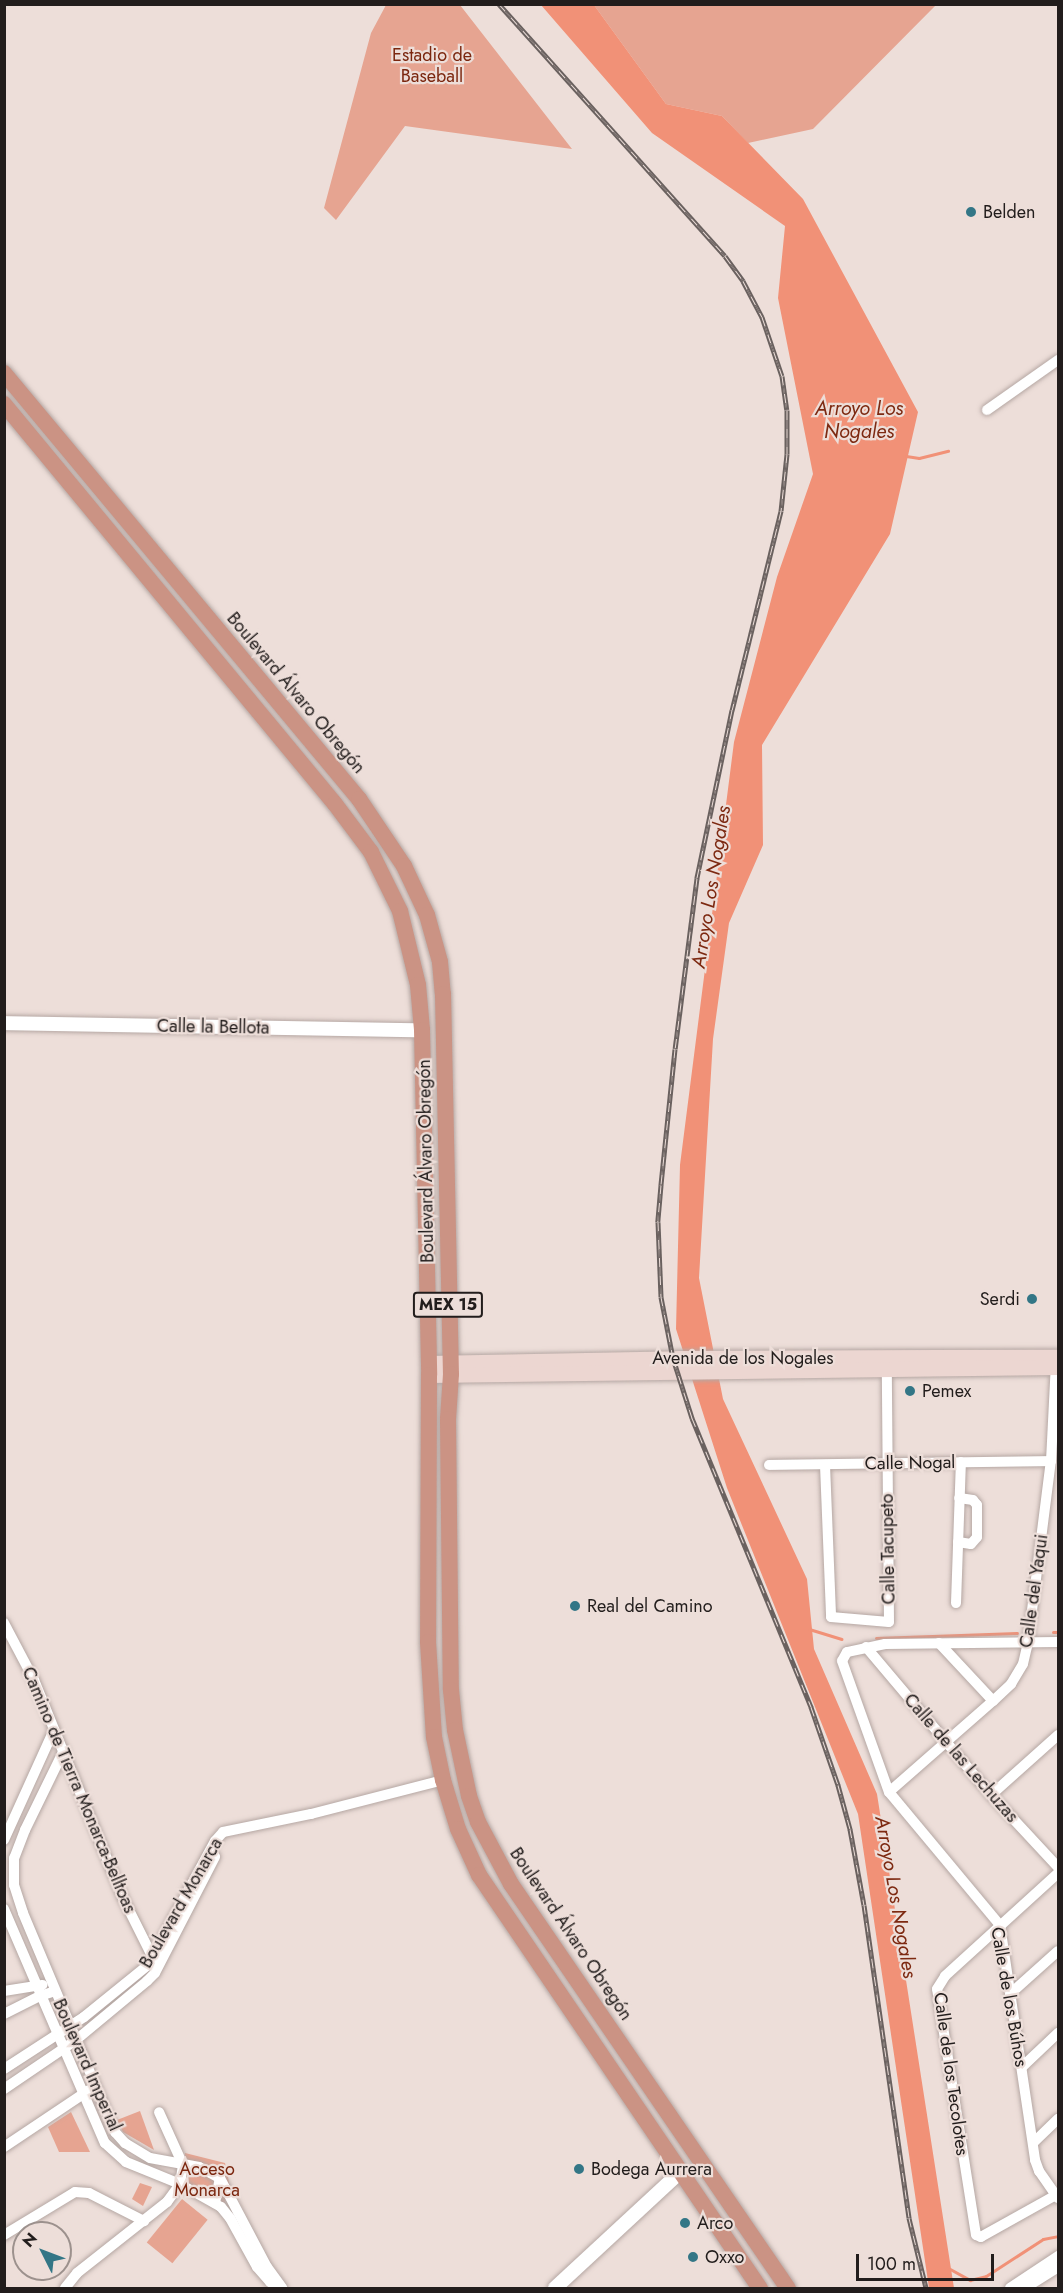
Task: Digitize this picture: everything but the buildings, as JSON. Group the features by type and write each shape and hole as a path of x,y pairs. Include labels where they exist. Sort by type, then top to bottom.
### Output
{"highway":[{"name":"Boulevard Álvaro Obregón","path":"4,373 359,799 396,852 427,915 440,962 443,994 450,1368 448,1419 451,1690 462,1766 478,1822 511,1884 788,2289"},
{"name":"Boulevard Álvaro Obregón","path":"4,404 335,804 371,852 400,911 418,985 423,1030 428,1369 428,1642 434,1737 443,1780 458,1829 479,1875 679,2173 760,2289"}],"main road":[{"name":"Avenida de los Nogales","path":"721,1364 887,1369 1057,1362"},
{"name":"Avenida de los Nogales","path":"428,1369 680,1364 1057,1362"}],"street":[{"path":"987,410 1059,360"},
{"name":"Calle la Bellota","path":"4,1023 423,1030"},
{"name":"Calle del Yaqui","path":"889,1792 993,1701 1018,1673 1028,1642 1051,1461 1057,1362"},
{"name":"Calle Tacupeto","path":"825,1465 831,1617 889,1622 887,1369"},
{"name":"Calle Nogal","path":"769,1465 1051,1461"},
{"path":"956,1603 961,1462"},
{"path":"958,1542 971,1544 977,1537 977,1505 973,1500 959,1498"},
{"name":"Camino de Tierra Monarca-Belltoas","path":"4,1623 9,1639 64,1750 118,1886 153,1958"},
{"path":"866,1647 939,1643 1059,1642"},
{"path":"939,1643 993,1701"},
{"name":"Calle de los Búhos","path":"866,1647 843,1656 842,1661 889,1792 1000,1925 1033,2143 1039,2171 1057,2196"},
{"name":"Calle de las Lechuzas","path":"866,1647 992,1795 1059,1867"},
{"path":"4,1840 7,1828 54,1730"},
{"path":"992,1795 1059,1736"},
{"name":"Boulevard Imperial","path":"64,1750 25,1830 13,1869 14,1885 23,1913 53,1987 115,2132 125,2144 150,2158 205,2169 220,2178 229,2190 267,2266 283,2288"},
{"name":"Boulevard Monarca","path":"4,2069 140,1974 153,1958 219,1835 227,1831 443,1780"},
{"path":"7,1828 25,1830"},
{"name":"Boulevard Monarca","path":"4,2089 76,2040 155,1973 223,1842 244,1828"},
{"name":"Calle de los Tecolotes","path":"1057,2196 981,2237 975,2232 937,1989 945,1976 1059,1873"},
{"path":"5,1915 23,1913"},
{"name":"Boulevard Imperial","path":"5,1915 105,2143 126,2162 180,2184 215,2203 230,2218 257,2267 270,2282 283,2288"},
{"path":"1010,1994 1059,1951"},
{"path":"4,1990 38,1991 53,1987"},
{"path":"4,2014 38,1991"},
{"path":"1022,2067 1059,2033"},
{"path":"4,2147 96,2086"},
{"path":"65,2289 77,2273 167,2202 180,2184 183,2165 159,2112"},
{"path":"1033,2143 1059,2118"},
{"path":"555,2289 679,2173"},
{"path":"215,2203 220,2178"},
{"path":"4,2235 69,2195 83,2191 144,2221"},
{"path":"1010,2289 1059,2256"},
{"path":"1025,2289 1059,2267"}],"green space":[{"name":"Estadio de Baseball","path":"386,5 460,5 572,149 405,126 336,220 324,208 371,33"},
{"path":"594,5 936,5 813,129 748,143 722,116 666,104"},
{"path":"140,2111 154,2150 123,2132 117,2120"},
{"path":"71,2112 90,2152 59,2152 48,2127"},
{"name":"Acceso Monarca","path":"185,2153 225,2163 230,2187 222,2209 176,2189 185,2164"},
{"path":"140,2183 152,2187 143,2206 132,2199"},
{"path":"182,2199 208,2220 172,2263 147,2243"}],"water":[{"name":"Arroyo Los Nogales","path":"541,5 594,5 666,104 722,116 803,199 918,412 890,534 762,745 763,845 729,923 713,1039 699,1278 723,1399 807,1579 814,1649 877,1794 954,2288 929,2288 858,1814 727,1488 676,1329 680,1165 734,742 777,577 813,474 778,298 785,226 652,133"}],"waterway":[{"path":"906,456 919,458 948,451"},
{"path":"809,1629 841,1639"},
{"path":"1053,1632 1058,1632"},
{"path":"876,1638 1017,1633"},
{"path":"950,2269 970,2280 986,2276 1043,2239 1058,2236"}],"railway":[{"path":"499,4 725,256 743,281 762,317 782,376 787,410 787,454 781,511 732,710 697,878 675,1049 661,1185 658,1222 661,1297 673,1358 692,1418 811,1707 838,1785 850,1829 864,1905 909,2218 926,2288"}],"place":[{"name":"Belden","path":"971,212"},
{"name":"Serdi","path":"1032,1299"},
{"name":"Pemex","path":"910,1391"},
{"name":"Real del Camino","path":"575,1606"},
{"name":"Bodega Aurrera","path":"579,2169"},
{"name":"Arco","path":"685,2223"},
{"name":"Oxxo","path":"693,2257"}]}
